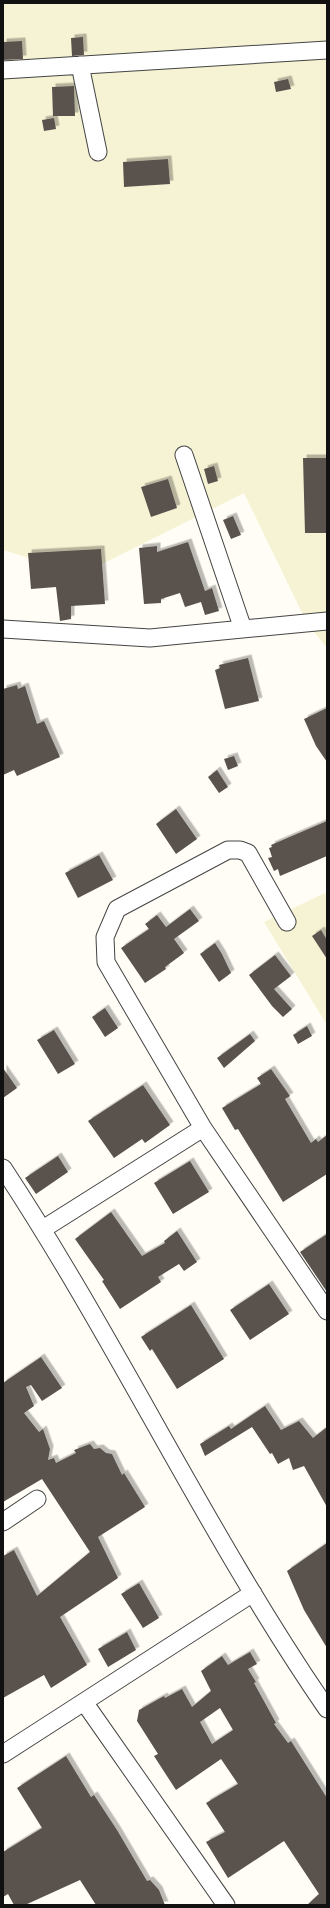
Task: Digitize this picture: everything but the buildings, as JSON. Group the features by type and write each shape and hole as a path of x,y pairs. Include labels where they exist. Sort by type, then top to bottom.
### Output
{"street":[{"path":"3,70 327,50"},
{"path":"80,65 98,152"},
{"path":"184,455 243,629"},
{"path":"3,629 150,638 327,621"},
{"path":"287,922 248,853 240,850 228,850 117,908 106,937 106,962 203,1128 327,1311"},
{"path":"43,1229 203,1128"},
{"path":"3,1168 43,1229 253,1593 327,1709"},
{"path":"3,1522 38,1499"},
{"path":"3,1754 253,1593"},
{"path":"84,1702 226,1905"}],"shaded area":[{"path":"3,3 327,3 327,648 307,623 244,493 82,574 3,550"},
{"path":"327,892 327,1025 264,922"}]}
